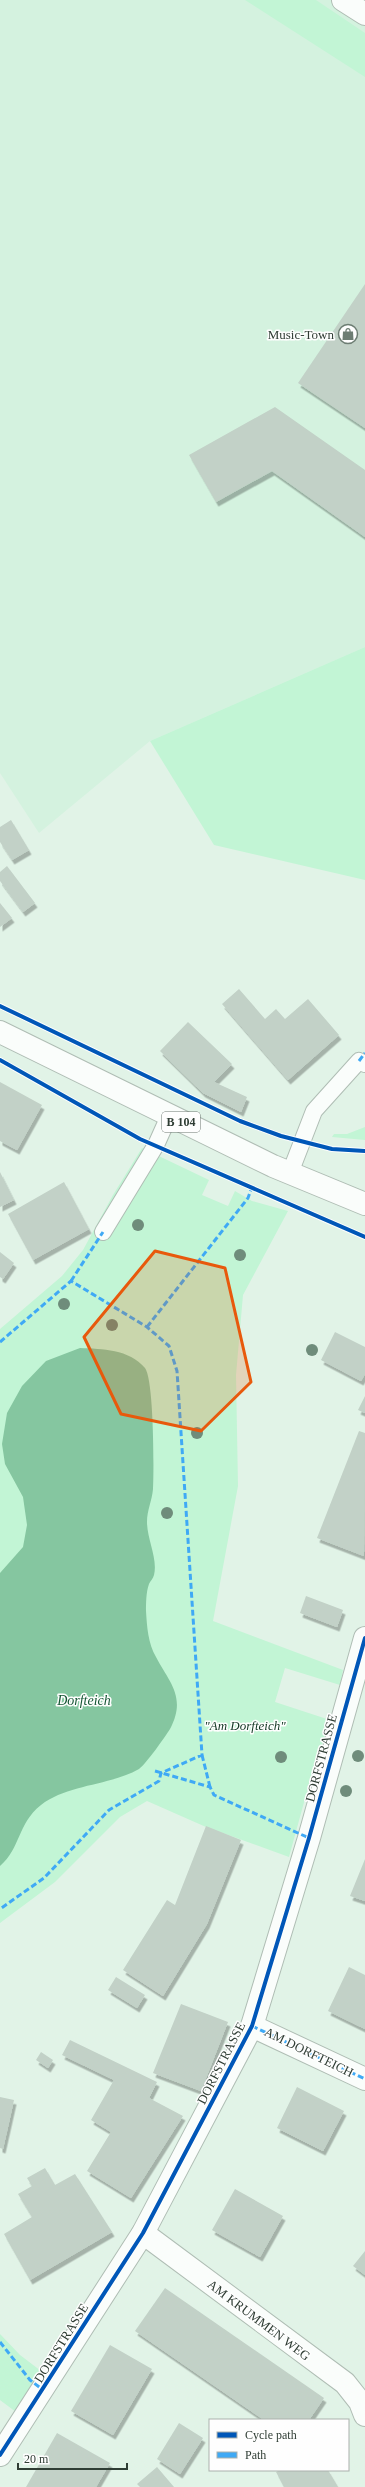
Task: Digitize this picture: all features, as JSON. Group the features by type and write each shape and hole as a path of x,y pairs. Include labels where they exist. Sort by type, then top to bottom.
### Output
{"street":[{"path":"343,0 365,14"},
{"name":"B 104","path":"0,1032 169,1116 290,1173 365,1204"},
{"name":"DORFSTRASSE","path":"0,2455 143,2233 252,2026 310,1838 357,1695 365,1638"},
{"name":"AM DORFTEICH","path":"252,2026 365,2079"},
{"name":"AM KRUMMEN WEG","path":"143,2233 345,2383 360,2402 365,2415"}],"lane":[{"path":"290,1173 314,1111 359,1061 365,1064"},
{"path":"103,1232 156,1145 169,1116"}],"highlighted area":[{"path":"155,1251 225,1268 251,1382 201,1431 121,1414 84,1337"}],"shaded area":[{"path":"0,0 365,0 365,647 150,741 39,833 0,773"}],"green space":[{"path":"245,0 316,0 365,33 365,77"},
{"path":"365,647 365,880 214,845 150,741"},
{"path":"365,1127 365,1140 332,1137 334,1134 347,1134"},
{"name":"\"Am Dorfteich\"","path":"142,1148 209,1180 202,1195 228,1206 235,1191 252,1201 288,1211 243,1295 236,1375 238,1486 213,1621 343,1670 340,1685 285,1668 275,1702 330,1720 306,1795 289,1857 206,1827 147,1801 120,1817 55,1882 0,1923 0,1329 62,1276 83,1250 113,1195"},
{"path":"0,2334 20,2355 41,2371 16,2412 0,2400"}],"water":[{"name":"Dorfteich","path":"80,1348 115,1351 131,1357 145,1368 148,1376 153,1426 153,1489 148,1513 147,1529 154,1556 155,1569 147,1594 146,1611 148,1635 156,1657 171,1682 177,1708 175,1718 170,1729 151,1756 139,1769 115,1779 63,1793 41,1805 27,1820 12,1852 0,1866 0,1573 23,1547 27,1525 23,1497 5,1464 2,1444 7,1413 22,1386 46,1361"}],"building":[{"name":"Music-Town","path":"365,284 365,428 298,383"},
{"path":"275,407 365,470 365,537 272,471 216,502 189,455"},
{"path":"11,820 29,850 12,860 0,842 0,827"},
{"path":"7,866 35,903 23,912 0,881 0,872"},
{"path":"0,903 12,918 0,927"},
{"path":"239,989 265,1019 276,1009 285,1019 308,999 339,1035 288,1080 222,1004"},
{"path":"188,1022 232,1064 214,1082 247,1097 241,1112 203,1093 160,1051"},
{"path":"0,1082 42,1105 17,1150 0,1141"},
{"path":"0,1172 14,1200 0,1207"},
{"path":"64,1182 89,1229 33,1260 8,1214"},
{"path":"0,1252 14,1263 3,1279 0,1277"},
{"path":"335,1332 365,1347 365,1374 361,1381 321,1360"},
{"path":"365,1396 365,1413 358,1410"},
{"path":"359,1431 365,1433 364,1556 317,1538"},
{"path":"306,1596 343,1610 337,1627 300,1613"},
{"path":"206,1826 241,1840 207,1924 163,1996 123,1970 167,1900 175,1905"},
{"path":"365,1859 365,1901 350,1896"},
{"path":"349,1967 365,1975 365,2029 328,2011"},
{"path":"116,1977 145,1995 137,2008 108,1990"},
{"path":"181,2004 228,2022 201,2091 153,2073"},
{"path":"70,2040 157,2082 149,2098 183,2116 131,2198 87,2171 111,2132 91,2120 114,2080 62,2055"},
{"path":"41,2052 53,2060 48,2068 36,2060"},
{"path":"297,2087 344,2111 323,2151 277,2128"},
{"path":"0,2097 14,2100 3,2149 0,2148"},
{"path":"45,2168 55,2185 75,2174 112,2232 30,2280 4,2234 32,2217 18,2194 32,2186 27,2178"},
{"path":"235,2189 283,2216 260,2257 212,2230"},
{"path":"365,2251 365,2275 353,2266"},
{"path":"165,2288 324,2398 310,2419 263,2419 135,2331"},
{"path":"110,2345 152,2369 113,2435 71,2411"},
{"path":"179,2423 203,2438 180,2474 157,2459"},
{"path":"57,2433 110,2463 96,2487 26,2487"},
{"path":"157,2467 174,2487 140,2487 137,2484"},
{"path":"329,2471 338,2487 284,2487 276,2472"}],"marked path":[{"path":"359,1061 365,1053"},
{"path":"147,1327 248,1198 252,1187"},
{"path":"71,1281 103,1232"},
{"path":"0,1342 71,1281 147,1327 169,1346 177,1371 202,1755 161,1773 159,1781 109,1810 44,1878 0,1909"},
{"path":"202,1755 210,1787"},
{"path":"155,1771 210,1787 214,1795 309,1838"},
{"path":"252,2026 365,2079"},
{"path":"0,2342 30,2380 43,2390"}],"cycle path":[{"path":"0,1006 240,1121 281,1136 332,1149 365,1151"},
{"path":"0,1060 140,1139 365,1237"},
{"path":"0,2455 143,2233 252,2026 309,1838 365,1638"}],"place":[{"name":"Music-Town","path":"348,334"}]}
